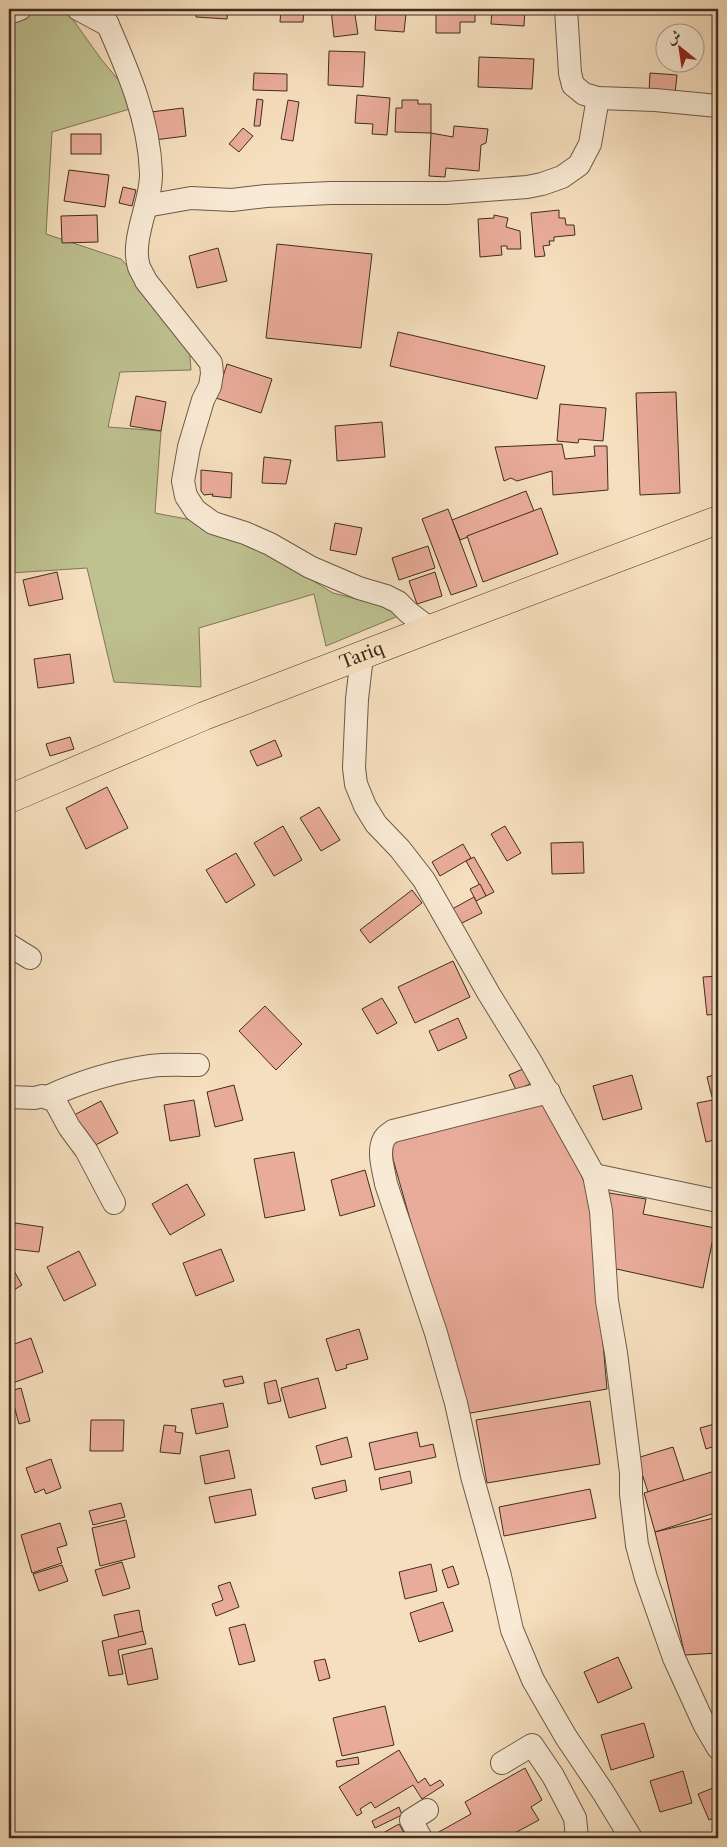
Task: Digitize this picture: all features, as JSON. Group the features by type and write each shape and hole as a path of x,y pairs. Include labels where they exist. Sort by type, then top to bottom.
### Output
{"main road":[{"name":"Tariq","path":"9,799 204,716 718,520"}],"street":[{"path":"9,13 20,9"},
{"path":"78,9 105,17 123,58 140,106 148,141 151,175 137,246 139,266 146,281 211,363 212,374 189,447 183,481 186,496 195,510 214,523 245,533 270,544 310,567 359,588 386,596 398,602 430,629"},
{"path":"566,9 570,73 573,85 584,94 598,98 655,100 718,106"},
{"path":"146,206 190,198 232,200 266,196 331,193 446,193 527,187 542,184 562,177 579,165 590,144 598,98"},
{"path":"362,656 357,699 354,768 356,784 365,806 376,824 400,849 424,880 489,994 549,1092 594,1175 601,1211 607,1302 616,1354 631,1473 631,1494 637,1545 646,1578 674,1658 701,1718 718,1748"},
{"path":"9,945 30,958"},
{"path":"9,1097 47,1097 71,1086 144,1067 198,1065"},
{"path":"549,1092 393,1131 384,1138 381,1149 382,1165 386,1184 444,1359 472,1476 500,1576 512,1630 533,1680 566,1737 631,1838"},
{"path":"47,1097 55,1101 61,1109 69,1127 86,1150 114,1203"},
{"path":"594,1175 718,1201"},
{"path":"502,1763 532,1745 553,1776 575,1818 577,1838"},
{"path":"421,1838 411,1820 427,1810"}],"green space":[{"path":"43,9 69,14 101,59 140,106 52,132 46,234 121,259 188,333 191,370 120,372 108,427 161,431 155,513 223,526 333,593 408,612 326,646 314,594 199,628 201,687 114,682 87,568 11,573 9,613 9,19"}],"building":[{"path":"196,9 228,9 227,19 196,17"},
{"path":"281,9 304,9 303,22 280,22"},
{"path":"354,9 358,34 334,37 331,10"},
{"path":"385,9 403,9 403,13 406,14 404,32 375,30 376,13 385,14"},
{"path":"436,9 475,9 475,22 460,22 460,33 436,33"},
{"path":"492,9 525,9 524,26 491,24"},
{"path":"329,51 365,52 363,87 328,85"},
{"path":"479,57 534,59 532,89 478,87"},
{"path":"254,73 287,74 287,91 253,90"},
{"path":"650,73 677,75 675,94 649,92"},
{"path":"357,95 390,98 387,135 372,134 373,124 355,123"},
{"path":"257,99 263,100 260,126 254,126"},
{"path":"288,100 299,102 293,141 281,139"},
{"path":"402,100 418,100 418,104 431,104 431,133 395,132 396,108 402,108"},
{"path":"183,108 186,136 154,140 151,112"},
{"path":"454,126 488,129 486,143 481,145 479,171 446,168 445,177 429,176 431,133 453,137"},
{"path":"243,128 253,136 239,152 229,144"},
{"path":"71,134 101,134 101,154 71,154"},
{"path":"69,170 109,175 105,207 64,201"},
{"path":"123,187 136,190 132,206 119,203"},
{"path":"559,210 559,218 565,218 566,225 574,225 575,235 554,237 554,241 549,241 550,245 543,246 545,256 535,257 531,213"},
{"path":"97,215 98,242 62,243 61,216"},
{"path":"494,215 508,218 506,227 520,231 521,249 507,249 507,246 501,246 502,255 480,257 478,219 494,218"},
{"path":"277,244 372,254 361,348 266,338"},
{"path":"218,248 227,281 197,288 189,256"},
{"path":"398,332 545,366 537,399 390,366"},
{"path":"227,364 272,379 261,413 216,398"},
{"path":"676,392 680,493 640,495 636,393"},
{"path":"136,396 166,402 161,431 130,426"},
{"path":"560,404 606,408 603,441 579,439 578,443 557,441"},
{"path":"382,422 385,457 337,461 335,426"},
{"path":"562,444 565,459 595,456 594,446 607,446 608,490 553,495 552,471 517,481 511,478 504,481 495,447"},
{"path":"264,457 291,460 286,484 262,483"},
{"path":"201,470 232,473 231,498 212,496 213,494 204,495 201,491"},
{"path":"526,491 534,511 460,540 452,520"},
{"path":"541,508 558,554 483,582 467,536"},
{"path":"448,509 477,586 451,595 422,519"},
{"path":"335,523 362,528 356,555 330,550"},
{"path":"428,546 435,568 399,580 392,558"},
{"path":"57,572 63,599 29,606 23,580"},
{"path":"435,572 442,596 417,604 409,581"},
{"path":"70,654 74,683 38,688 34,659"},
{"path":"70,737 74,749 50,756 46,744"},
{"path":"275,740 282,756 257,766 250,751"},
{"path":"107,787 128,828 86,849 66,808"},
{"path":"319,807 340,840 321,851 300,818"},
{"path":"283,826 302,860 274,876 254,843"},
{"path":"505,826 521,853 507,861 491,834"},
{"path":"583,842 584,873 552,874 551,843"},
{"path":"463,844 471,858 440,876 432,862"},
{"path":"236,853 255,885 226,903 206,870"},
{"path":"474,857 494,892 486,896 466,861"},
{"path":"480,884 486,896 476,901 470,889"},
{"path":"412,890 422,903 370,943 360,930"},
{"path":"474,897 482,913 452,928 445,913"},
{"path":"453,961 470,997 415,1023 398,987"},
{"path":"718,976 718,1014 707,1015 703,977"},
{"path":"382,998 397,1023 377,1034 362,1009"},
{"path":"265,1006 302,1044 276,1070 239,1031"},
{"path":"458,1018 467,1038 438,1051 429,1031"},
{"path":"523,1069 530,1084 516,1090 509,1075"},
{"path":"718,1074 718,1096 712,1097 707,1077"},
{"path":"632,1075 642,1109 603,1120 593,1086"},
{"path":"234,1085 243,1120 215,1127 207,1092"},
{"path":"718,1099 718,1139 706,1142 697,1103"},
{"path":"194,1100 200,1136 170,1141 164,1105"},
{"path":"101,1101 118,1133 92,1147 74,1115"},
{"path":"550,1104 590,1195 607,1389 465,1414 387,1138 532,1105"},
{"path":"294,1152 305,1210 265,1218 254,1159"},
{"path":"365,1170 375,1206 340,1216 331,1180"},
{"path":"187,1184 205,1215 170,1235 152,1204"},
{"path":"609,1193 646,1199 643,1214 715,1228 703,1288 612,1268"},
{"path":"15,1223 43,1227 39,1252 12,1249"},
{"path":"221,1249 234,1281 196,1296 183,1263"},
{"path":"79,1251 96,1285 64,1301 47,1267"},
{"path":"9,1262 22,1285 9,1293"},
{"path":"359,1329 368,1359 346,1365 347,1368 336,1371 326,1339"},
{"path":"31,1338 43,1372 10,1384 9,1346"},
{"path":"242,1376 244,1383 225,1387 223,1380"},
{"path":"318,1378 326,1408 289,1418 281,1388"},
{"path":"276,1380 281,1401 268,1404 264,1383"},
{"path":"21,1388 30,1421 19,1424 10,1391"},
{"path":"590,1401 600,1464 487,1483 476,1420"},
{"path":"223,1403 228,1427 196,1434 191,1409"},
{"path":"91,1420 124,1420 123,1451 90,1451"},
{"path":"718,1423 718,1445 706,1449 700,1428"},
{"path":"164,1425 176,1426 175,1432 183,1433 180,1454 160,1452"},
{"path":"417,1432 420,1447 433,1444 436,1457 375,1470 369,1443"},
{"path":"347,1437 352,1457 321,1465 316,1446"},
{"path":"673,1447 684,1481 648,1492 637,1458"},
{"path":"229,1450 235,1478 205,1484 200,1456"},
{"path":"51,1459 61,1488 46,1494 44,1489 35,1493 26,1468"},
{"path":"718,1470 718,1512 655,1532 644,1493"},
{"path":"410,1471 412,1483 381,1490 379,1478"},
{"path":"345,1480 347,1491 315,1499 312,1488"},
{"path":"251,1489 256,1515 215,1523 209,1497"},
{"path":"590,1489 596,1518 504,1536 499,1507"},
{"path":"121,1503 125,1517 93,1525 89,1511"},
{"path":"718,1517 718,1653 685,1655 655,1532"},
{"path":"126,1520 135,1557 100,1566 92,1528"},
{"path":"60,1523 67,1545 57,1548 62,1563 32,1573 21,1535"},
{"path":"122,1562 130,1588 103,1596 95,1570"},
{"path":"431,1564 437,1591 405,1599 399,1572"},
{"path":"62,1565 68,1581 39,1591 33,1574"},
{"path":"453,1566 459,1584 448,1588 442,1570"},
{"path":"230,1582 239,1607 216,1616 212,1604 223,1600 218,1586"},
{"path":"443,1602 453,1631 419,1642 410,1613"},
{"path":"139,1610 143,1633 119,1638 114,1615"},
{"path":"245,1624 255,1661 239,1665 229,1628"},
{"path":"143,1631 146,1644 118,1650 123,1674 109,1676 102,1641"},
{"path":"152,1648 158,1679 128,1685 122,1655"},
{"path":"618,1657 632,1688 598,1703 584,1672"},
{"path":"325,1659 330,1678 319,1681 314,1661"},
{"path":"385,1706 394,1745 342,1756 333,1718"},
{"path":"644,1723 654,1757 611,1770 601,1735"},
{"path":"399,1750 418,1783 425,1778 430,1786 440,1780 444,1785 422,1799 413,1785 375,1808 371,1802 360,1809 362,1813 357,1816 339,1787"},
{"path":"358,1757 359,1764 337,1767 336,1761"},
{"path":"525,1768 542,1800 531,1807 539,1820 515,1833 518,1838 439,1838 437,1833 471,1814 465,1802"},
{"path":"683,1771 692,1803 660,1812 650,1781"},
{"path":"718,1786 718,1816 709,1820 698,1794"},
{"path":"399,1807 402,1815 375,1828 372,1821"},
{"path":"399,1824 407,1838 374,1838"}]}
